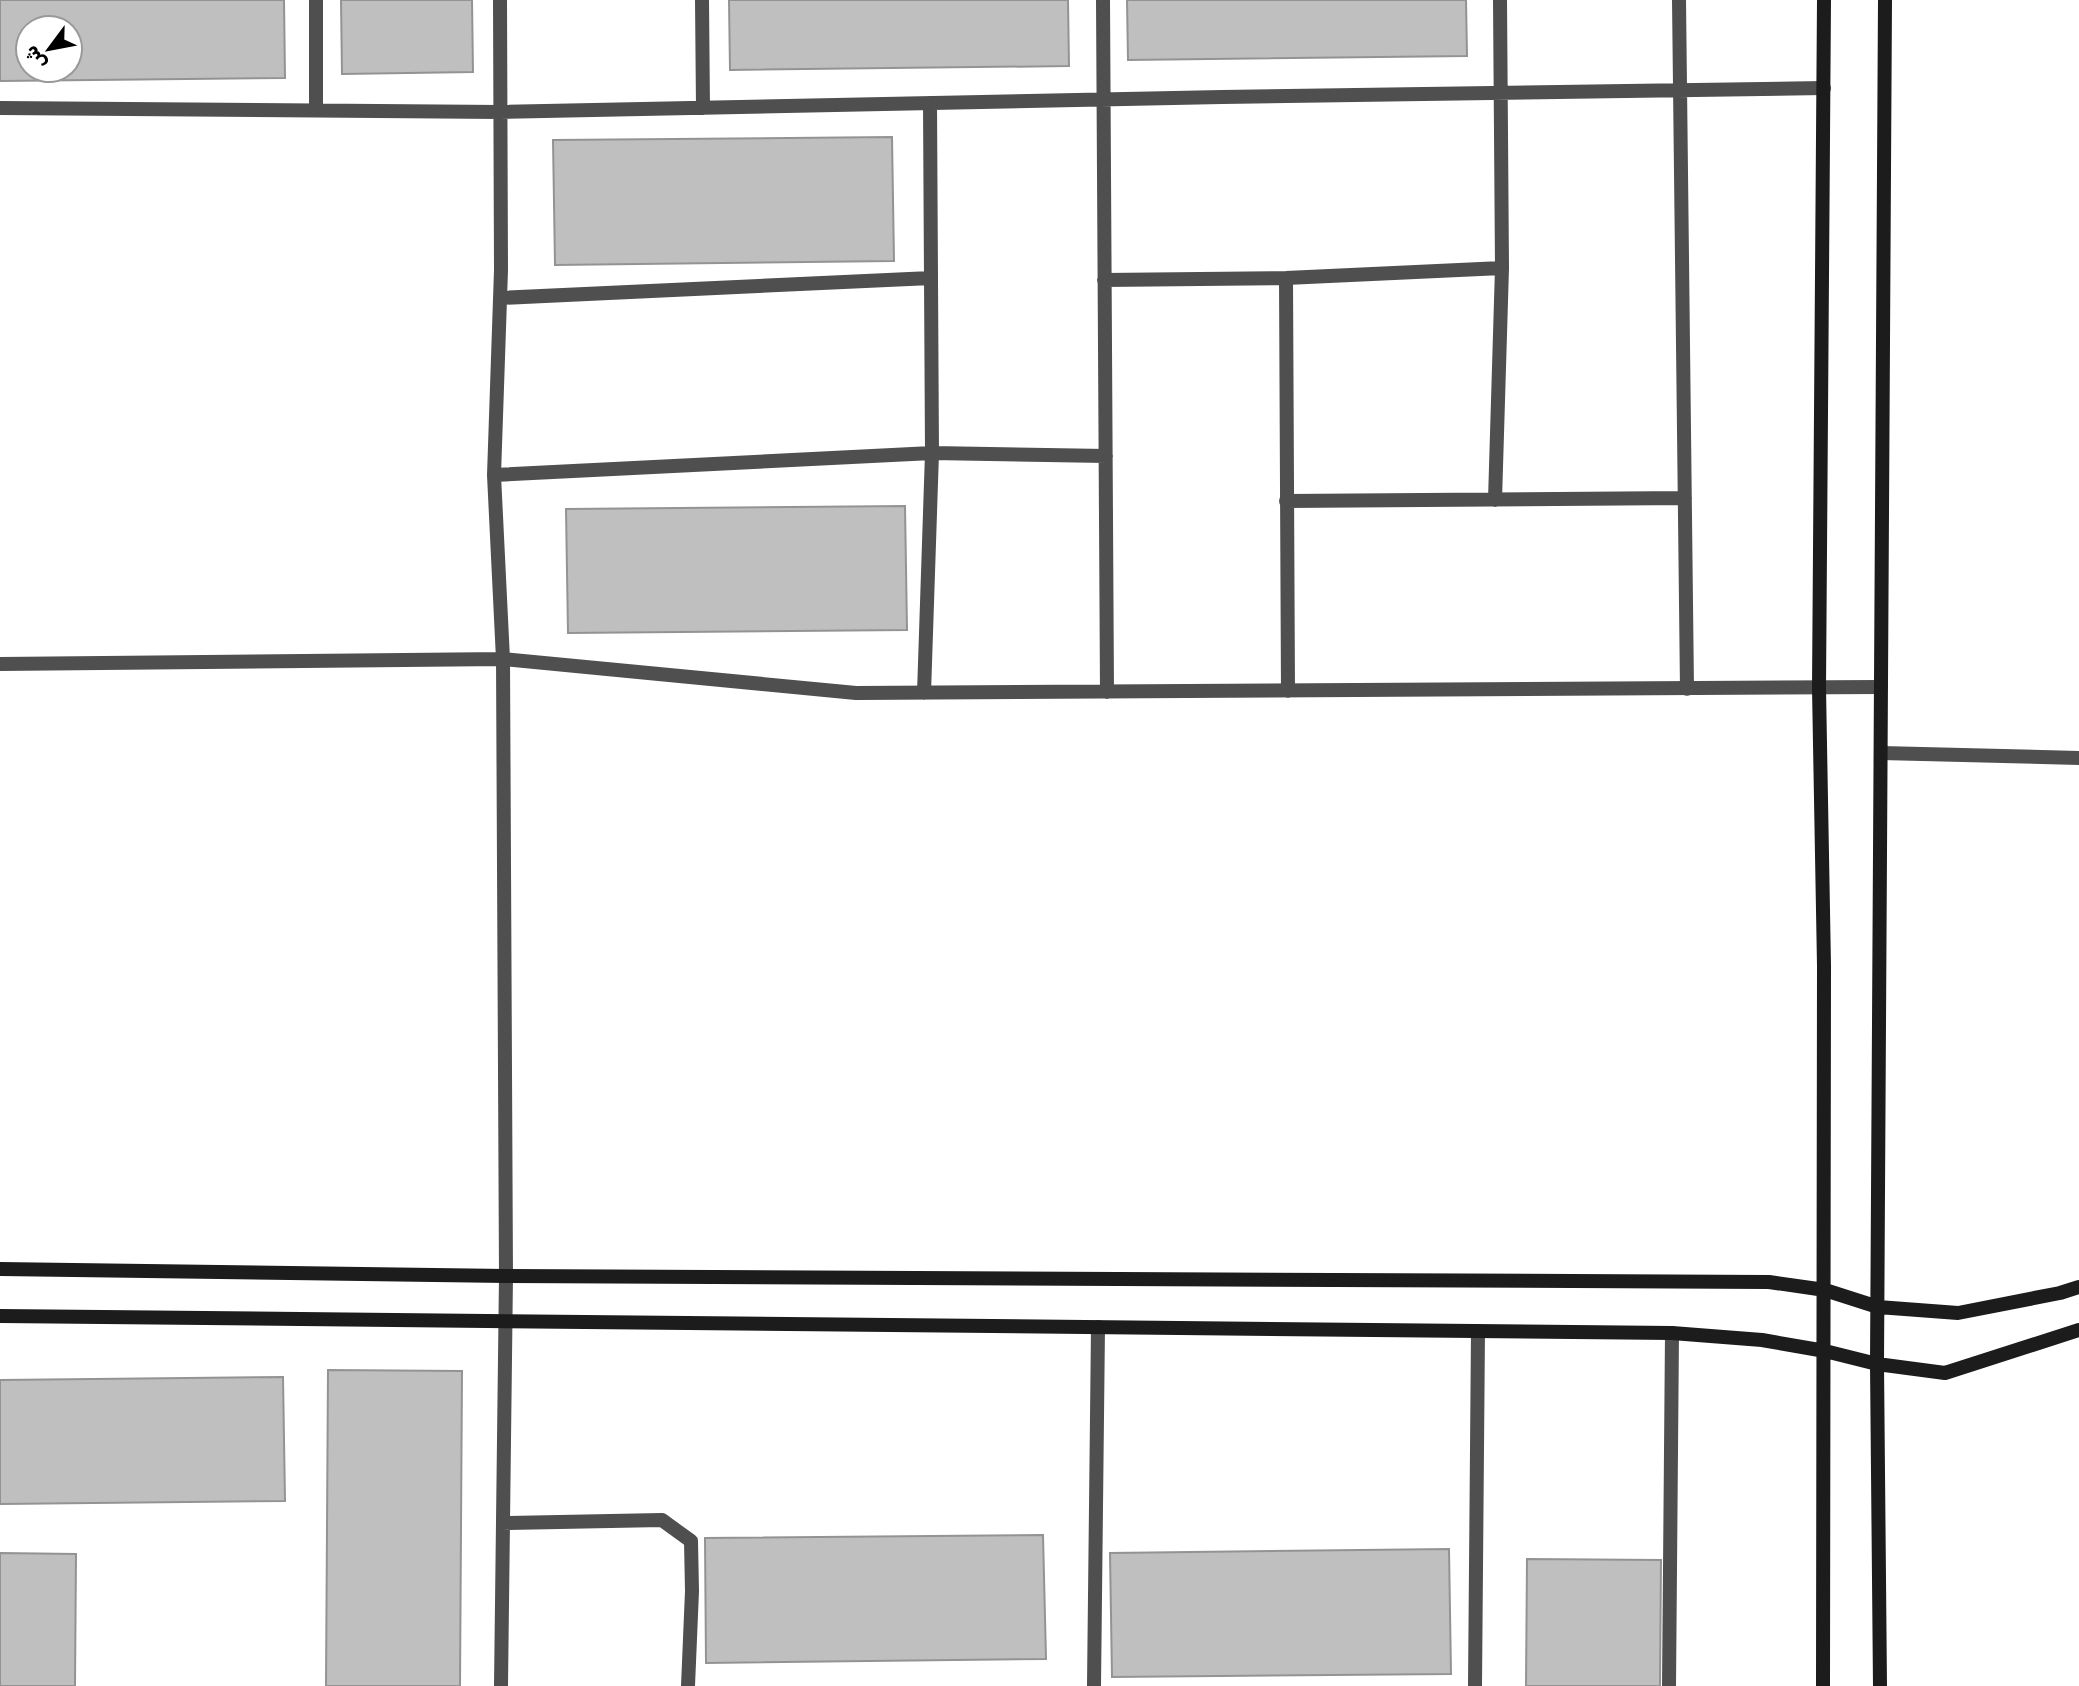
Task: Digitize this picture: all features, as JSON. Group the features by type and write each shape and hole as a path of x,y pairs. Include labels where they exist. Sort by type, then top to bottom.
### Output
{"street":[{"path":"316,0 316,110"},
{"path":"500,0 500,298 495,475 503,659 506,1322 501,1686"},
{"path":"702,0 702,108"},
{"path":"1102,0 1107,692"},
{"path":"1495,500 1502,268 1500,0"},
{"path":"1679,0 1687,689"},
{"path":"1823,1686 1824,966 1819,688 1824,0"},
{"path":"1880,1686 1877,1364 1885,0"},
{"path":"0,108 500,112 1824,88"},
{"path":"924,692 932,453 930,103"},
{"path":"1104,280 1286,278 1502,268"},
{"path":"500,298 931,278"},
{"path":"1286,278 1288,691"},
{"path":"495,475 932,453 1106,456"},
{"path":"1286,501 1685,498"},
{"path":"0,664 503,659 856,693 1881,687"},
{"path":"1881,752 2079,758"},
{"path":"0,1269 506,1276 1769,1282 1825,1290 1878,1307 1958,1313 2079,1287"},
{"path":"0,1316 1672,1333 1762,1340 1825,1351 1877,1364 1945,1373 2079,1330"},
{"path":"1094,1686 1098,1327"},
{"path":"1475,1686 1478,1331"},
{"path":"1669,1686 1672,1333"},
{"path":"503,1523 662,1520 691,1541 688,1686"}],"building":[{"path":"0,0 284,0 285,78 84,80 84,14 14,14 14,81 0,81"},
{"path":"341,0 472,0 473,72 342,74"},
{"path":"729,0 1068,0 1069,66 730,70"},
{"path":"1127,0 1466,0 1467,56 1128,60"},
{"path":"892,137 894,261 555,265 553,140"},
{"path":"905,506 907,630 568,633 566,509"},
{"path":"328,1370 462,1371 460,1686 326,1686"},
{"path":"283,1377 285,1501 0,1504 0,1380"},
{"path":"1043,1535 1046,1659 706,1663 705,1538"},
{"path":"1449,1549 1451,1674 1112,1677 1110,1553"},
{"path":"0,1553 76,1554 75,1686 0,1686"},
{"path":"1527,1559 1661,1560 1660,1686 1526,1686"}]}
